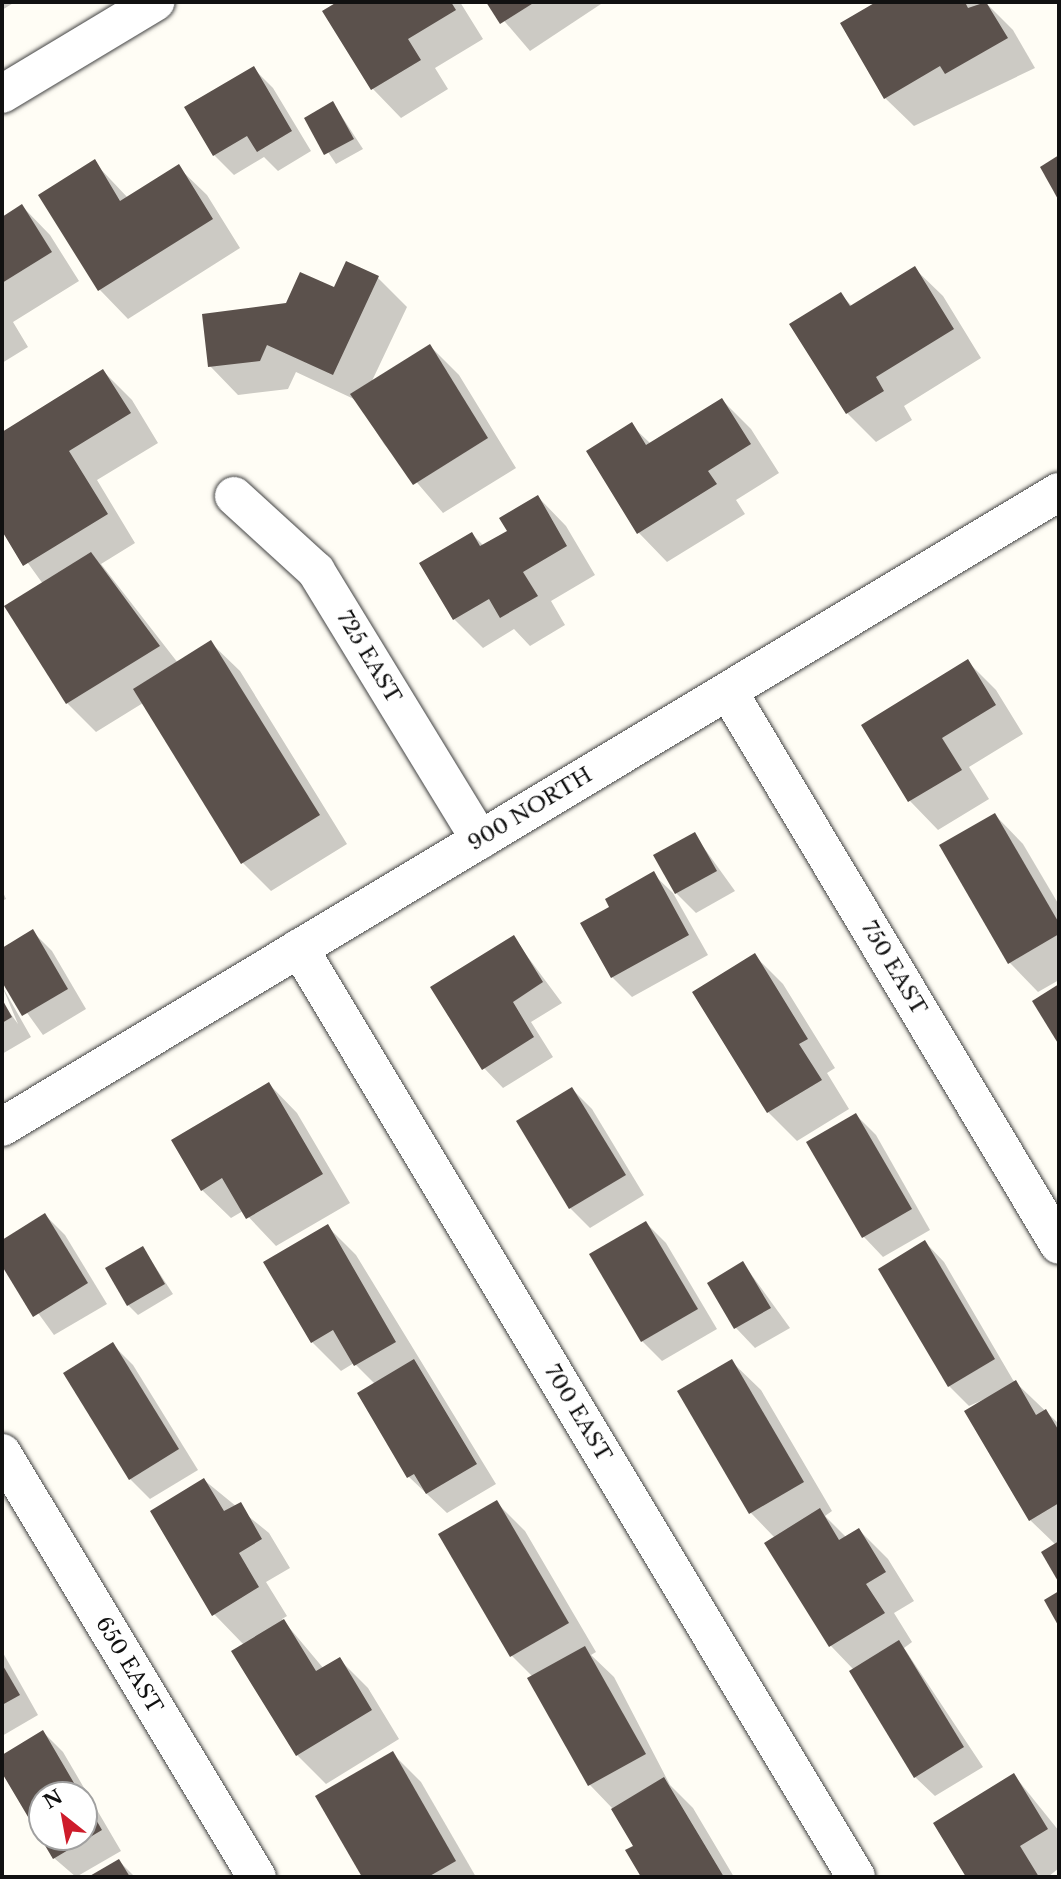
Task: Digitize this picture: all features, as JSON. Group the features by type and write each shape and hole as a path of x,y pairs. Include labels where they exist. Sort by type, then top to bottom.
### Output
{"street":[{"path":"2,94 155,2"},
{"name":"900 NORTH","path":"2,1127 1059,492"},
{"name":"725 EAST","path":"234,496 316,571 480,840"},
{"name":"750 EAST","path":"728,691 1059,1245"},
{"name":"700 EAST","path":"299,948 856,1877"},
{"name":"650 EAST","path":"2,1453 257,1877"}],"building":[{"path":"337,2 451,2 456,10 408,39 421,60 371,90 322,11"},
{"path":"486,2 535,2 500,24"},
{"path":"876,2 965,2 968,8 986,2 1008,38 945,74 940,66 884,99 840,23"},
{"path":"254,66 292,131 257,152 247,136 213,156 184,107"},
{"path":"333,101 354,139 324,155 304,118"},
{"path":"1059,155 1059,201 1040,167"},
{"path":"95,159 120,201 179,164 213,219 98,291 38,195"},
{"path":"22,204 52,252 2,283 2,217"},
{"path":"346,261 379,276 333,375 267,345 260,361 208,367 202,314 286,303 300,272 334,287"},
{"path":"915,266 954,329 876,377 884,391 846,414 789,324 841,292 850,306"},
{"path":"430,344 488,438 413,485 350,394"},
{"path":"103,369 131,413 69,451 108,514 23,566 2,531 2,432"},
{"path":"722,398 751,444 708,471 717,484 637,534 586,451 632,422 646,445"},
{"path":"538,495 567,546 523,572 538,596 500,618 489,599 453,620 419,563 472,532 480,546 507,531 499,518"},
{"path":"91,552 160,646 66,704 4,606"},
{"path":"211,640 320,815 241,864 133,689"},
{"path":"968,659 996,705 942,738 962,770 908,802 861,725"},
{"path":"995,813 1059,923 1059,934 1008,964 939,845"},
{"path":"695,832 717,871 675,894 653,855"},
{"path":"654,871 689,935 611,978 580,923 609,907 605,899"},
{"path":"33,929 68,989 22,1016 2,982 2,948"},
{"path":"514,935 543,982 513,1002 534,1037 482,1070 430,987"},
{"path":"755,953 808,1039 799,1044 822,1080 767,1113 692,992"},
{"path":"1059,984 1059,1045 1032,1001"},
{"path":"2,999 12,1017 2,1023"},
{"path":"269,1082 323,1174 246,1219 222,1178 201,1191 171,1140"},
{"path":"572,1087 626,1175 569,1209 516,1121"},
{"path":"856,1113 912,1209 862,1238 806,1142"},
{"path":"45,1213 88,1283 33,1317 2,1266 2,1240"},
{"path":"646,1221 698,1309 641,1342 589,1254"},
{"path":"328,1224 396,1342 354,1366 333,1330 311,1343 263,1262"},
{"path":"925,1240 995,1359 948,1387 878,1269"},
{"path":"143,1246 165,1284 127,1306 105,1268"},
{"path":"743,1261 771,1308 734,1329 707,1283"},
{"path":"113,1342 179,1449 129,1480 63,1373"},
{"path":"414,1359 477,1464 426,1494 414,1474 407,1478 357,1393"},
{"path":"732,1359 804,1482 749,1514 677,1391"},
{"path":"1016,1380 1036,1415 1046,1409 1059,1431 1059,1503 1029,1521 964,1411"},
{"path":"204,1478 224,1511 241,1502 262,1539 239,1553 259,1587 212,1616 150,1511"},
{"path":"497,1500 569,1623 510,1657 438,1534"},
{"path":"820,1508 839,1540 859,1528 886,1572 866,1584 885,1613 829,1647 764,1543"},
{"path":"1059,1541 1059,1583 1041,1552"},
{"path":"1059,1591 1059,1627 1044,1600"},
{"path":"284,1619 316,1671 340,1657 372,1710 296,1756 231,1651"},
{"path":"899,1640 964,1747 914,1778 849,1671"},
{"path":"585,1646 646,1754 588,1786 527,1678"},
{"path":"2,1664 20,1695 2,1705"},
{"path":"43,1730 73,1781 28,1781 28,1817 2,1773 2,1755"},
{"path":"393,1751 456,1861 428,1877 362,1877 315,1796"},
{"path":"1014,1773 1048,1829 1020,1846 1039,1877 966,1877 933,1823"},
{"path":"664,1777 724,1877 641,1877 625,1850 633,1846 611,1809"},
{"path":"48,1851 67,1851 53,1859"},
{"path":"119,1859 130,1877 88,1877"}]}
